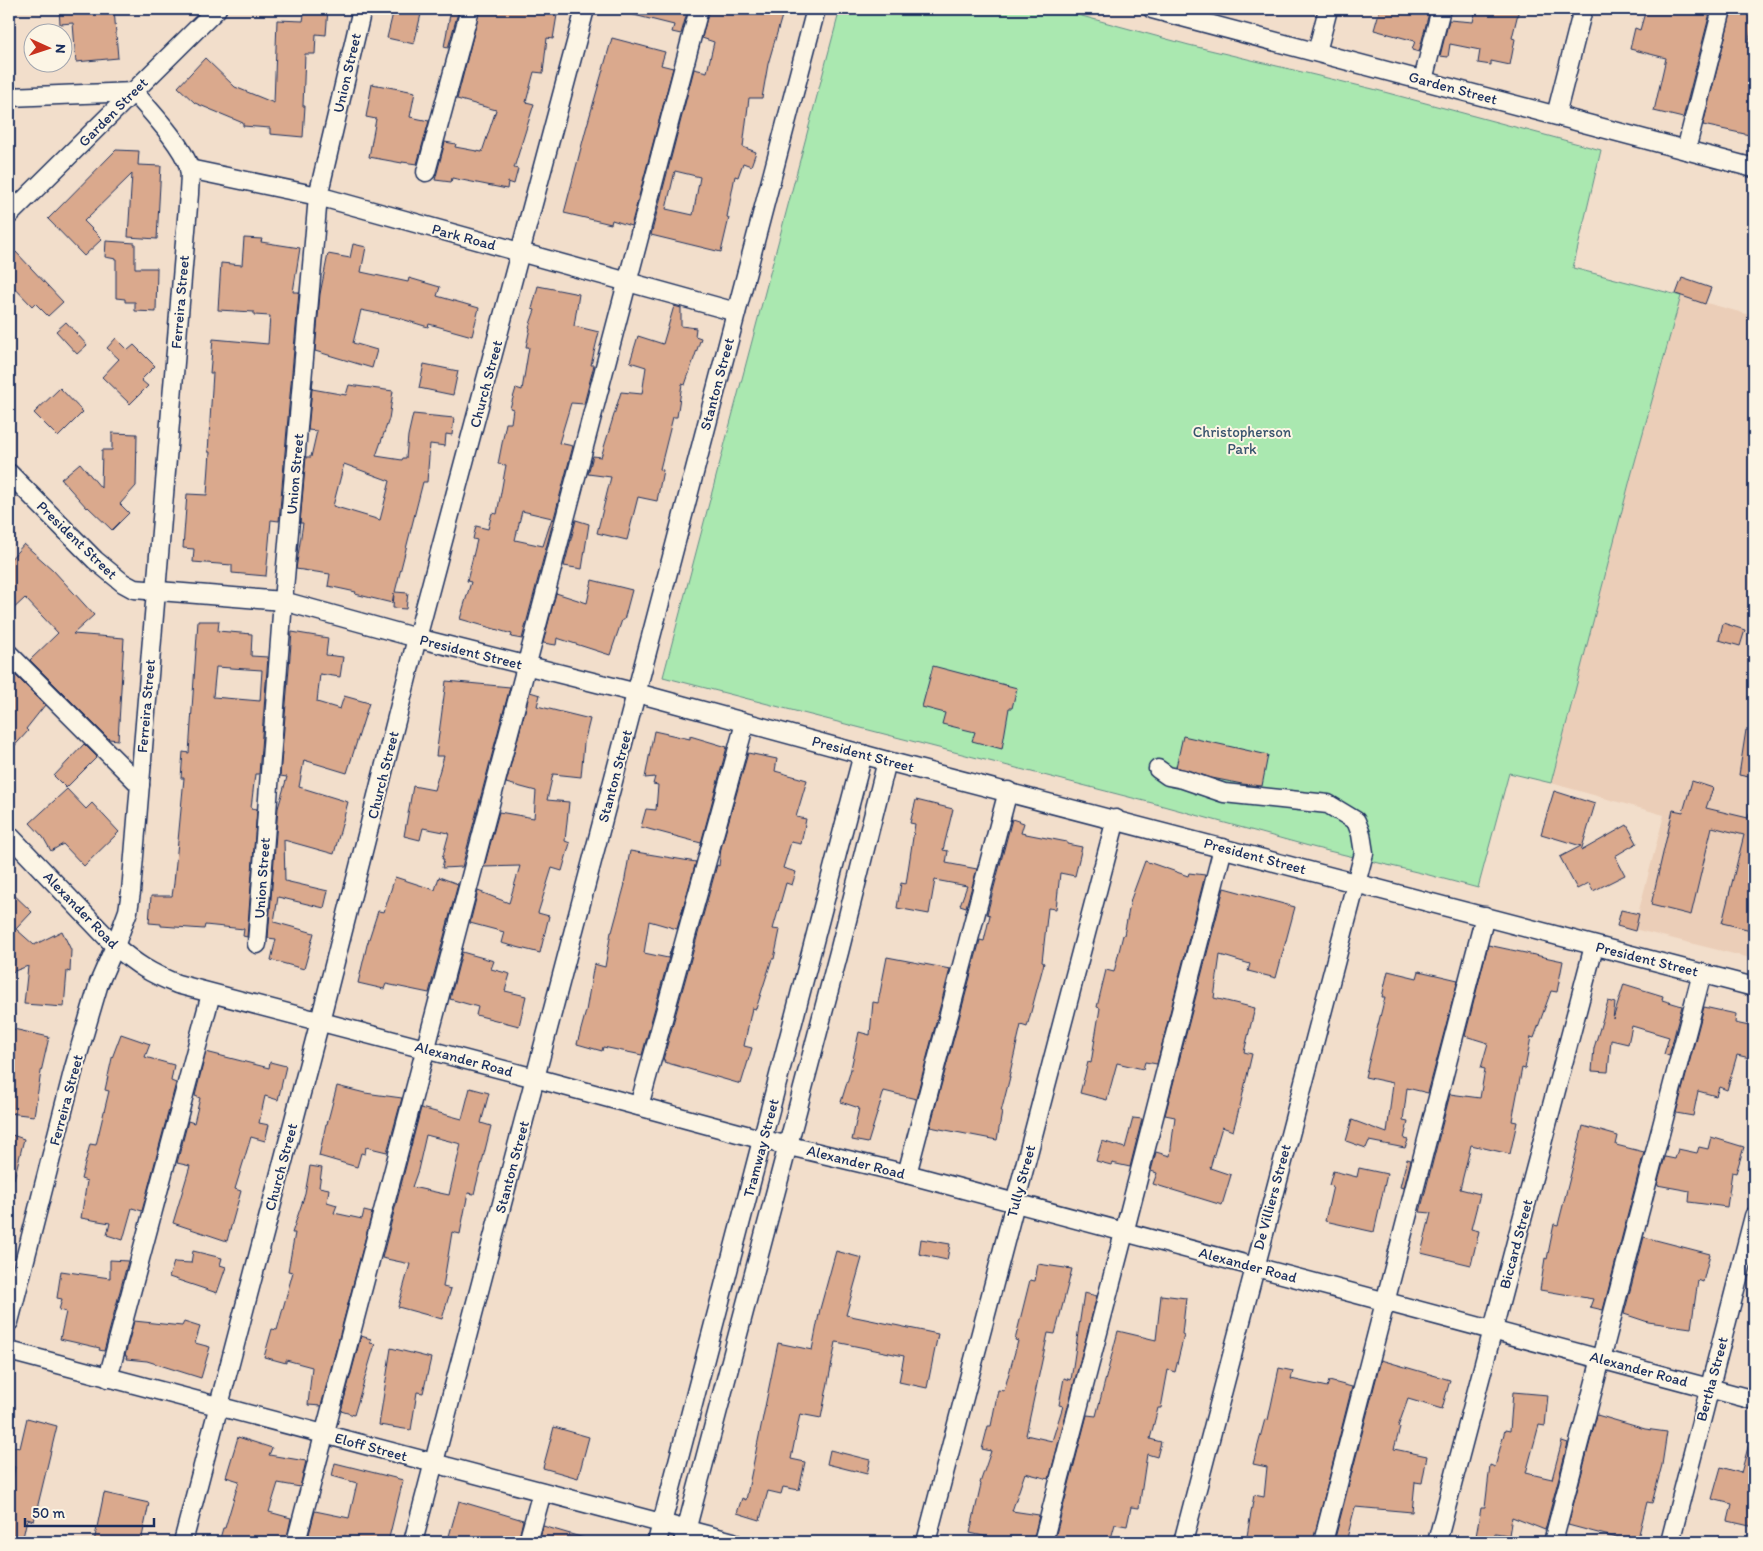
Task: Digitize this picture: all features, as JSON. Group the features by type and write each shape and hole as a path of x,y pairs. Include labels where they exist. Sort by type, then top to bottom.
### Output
{"street":[{"name":"Garden Street","path":"9,215 218,9"},
{"name":"Union Street","path":"257,944 283,601 318,196 362,9"},
{"path":"426,172 470,9"},
{"name":"Church Street","path":"183,1542 320,1021 418,638 585,9"},
{"path":"296,1542 699,9"},
{"name":"Stanton Street","path":"413,1542 816,9"},
{"name":"Garden Street","path":"1152,9 1208,16 1317,52 1754,168"},
{"path":"1317,52 1328,9"},
{"path":"1423,80 1441,9"},
{"path":"1556,115 1583,9"},
{"path":"1686,150 1722,9"},
{"path":"9,98 134,92"},
{"name":"Ferreira Street","path":"9,1322 74,1068 99,984 128,911 131,892 189,194 189,169 184,156 134,92"},
{"name":"Park Road","path":"189,169 318,196 736,312"},
{"name":"President Street","path":"9,473 95,560 118,579 134,589 283,601 418,638 637,693 887,761 1116,819 1754,987"},
{"path":"9,654 140,785"},
{"path":"639,1106 745,723"},
{"name":"Tramway Street","path":"657,1542 764,1140 863,754"},
{"name":"Tramway Street","path":"684,1536 839,952 887,761"},
{"name":"De Villiers Street","path":"1158,770 1168,776 1224,793 1328,804 1356,821 1361,834 1364,853 1183,1542"},
{"path":"907,1174 1008,791"},
{"name":"Tully Street","path":"926,1542 1116,819"},
{"name":"Alexander Road","path":"9,835 115,946 133,962 152,974 177,984 764,1140 907,1174 1754,1400"},
{"path":"1043,1542 1223,848"},
{"path":"1323,1542 1484,916"},
{"path":"814,944 839,952"},
{"name":"Biccard Street","path":"1437,1542 1594,946"},
{"path":"1553,1542 1702,973"},
{"path":"108,1378 210,994"},
{"name":"Bertha Street","path":"1670,1542 1754,1216"},
{"name":"Eloff Street","path":"9,1351 662,1524 684,1536 734,1542"},
{"path":"528,1542 542,1492"}],"shaded area":[{"path":"1681,296 1754,316 1754,959 1634,929 1664,815 1551,783 1631,476"}],"green space":[{"name":"Christopherson Park","path":"840,9 1056,9 1189,45 1373,89 1601,150 1573,268 1681,296 1631,476 1551,783 1509,773 1478,888 1316,848 1156,804 663,677"}],"building":[{"path":"59,9 114,9 118,58 76,62 73,23 60,22"},
{"path":"305,9 328,9 326,35 316,34 315,54 305,54 303,137 270,134 270,128 243,126 243,123 195,103 178,87 205,58 235,87 274,103 277,20 303,21"},
{"path":"394,9 421,14 414,44 387,38"},
{"path":"451,9 459,9 448,48 444,47"},
{"path":"480,9 558,9 553,39 547,38 543,73 534,72 526,102 534,104 514,168 518,169 514,184 508,182 507,189 452,178 451,182 435,180 445,142 456,144 455,147 482,152 496,110 457,99"},
{"path":"631,9 688,9 681,34 672,32 674,25 630,14"},
{"path":"709,9 784,9 768,64 762,98 749,98 743,147 756,152 751,166 743,163 738,177 735,176 727,217 729,218 721,252 651,235 694,69 707,72 714,42 702,38","holes":["675,171 700,177 693,215 666,209"]},
{"path":"1380,9 1430,9 1419,52 1412,50 1415,41 1374,30"},
{"path":"1476,9 1519,9 1512,38 1515,39 1510,65 1491,61 1491,65 1478,63 1480,50 1450,44 1448,57 1440,56 1449,20 1473,22"},
{"path":"1646,9 1711,9 1683,118 1654,111 1666,58 1630,49 1635,28 1640,30"},
{"path":"1732,9 1754,9 1754,22 1749,40 1754,42 1754,58 1750,71 1754,72 1754,136 1703,125"},
{"path":"612,38 665,52 661,65 673,68 631,226 612,220 611,224 564,213"},
{"path":"372,84 415,92 410,117 429,121 417,164 369,157 376,119 366,117"},
{"path":"116,150 139,151 138,165 161,166 157,239 128,237 132,174 84,221 102,239 84,256 48,219"},
{"path":"244,238 262,239 261,242 300,248 293,292 299,292 279,521 271,520 266,576 232,573 232,565 193,562 194,549 183,548 187,494 207,495 213,373 210,373 213,339 268,344 270,316 254,315 254,312 218,310 221,263 242,265"},
{"path":"106,241 135,243 135,268 157,268 156,312 135,311 135,302 125,302 125,299 116,298 116,259 105,257"},
{"path":"353,244 366,247 361,272 408,282 409,278 440,287 437,296 479,308 472,336 429,324 428,327 395,317 361,310 353,343 377,350 372,368 315,351 320,294 328,254 350,258"},
{"path":"16,252 63,302 48,316 35,303 32,306 9,282 9,258"},
{"path":"1682,278 1711,288 1705,304 1676,294"},
{"path":"538,286 579,294 574,326 599,332 591,365 594,365 584,404 571,403 559,443 573,446 522,639 511,637 512,634 460,619 471,582 467,581 477,540 473,539 476,526 488,529 492,513 497,514 506,465 498,464 506,423 511,423 513,409 510,408 516,388 522,390 529,347 526,347 529,327 535,310 532,309","holes":["522,511 552,518 543,546 515,540"]},
{"path":"674,306 681,308 681,326 696,328 695,336 701,338 685,385 682,384 677,417 673,417 660,469 663,470 657,501 638,497 627,540 597,533 611,477 588,474 593,456 601,457 621,392 642,394 646,367 630,362 638,336 663,344"},
{"path":"66,322 87,345 77,354 56,331"},
{"path":"116,338 128,350 134,345 155,366 141,380 148,386 130,404 102,377 119,359 107,348"},
{"path":"424,364 458,371 453,395 419,388"},
{"path":"349,385 393,391 389,419 376,456 402,460 406,458 413,414 454,418 452,435 446,434 445,446 430,444 427,482 423,482 395,592 408,593 406,609 393,608 394,593 392,603 355,594 356,592 328,586 330,574 296,569 303,523 300,523 306,457 311,457 317,431 308,430 312,389 346,395","holes":["344,464 390,481 380,520 333,506"]},
{"path":"60,388 83,412 58,437 34,413"},
{"path":"112,433 137,434 136,486 120,504 129,513 112,530 87,508 61,479 80,463 101,488 102,450 112,450"},
{"path":"576,520 589,524 582,569 564,566"},
{"path":"24,544 53,570 94,615 73,634 124,638 118,740 109,739 30,660 58,633 25,598 9,613 9,561"},
{"path":"592,580 632,590 624,620 622,620 610,655 557,638 556,645 543,643 556,593 587,603"},
{"path":"198,621 219,621 218,631 252,634 251,656 268,657 259,774 255,774 251,808 257,809 247,937 243,936 244,929 205,925 204,929 161,926 161,924 149,923 151,896 172,896 184,778 181,778 183,752 189,753","holes":["216,667 262,670 260,701 213,697"]},
{"path":"1723,623 1745,630 1740,646 1719,640"},
{"path":"292,632 328,638 326,655 343,657 340,677 320,674 317,702 340,709 344,696 369,703 347,773 304,760 299,787 348,802 334,854 284,840 285,881 328,891 324,908 278,897 274,922 314,933 304,969 271,960 276,939 268,938 278,808 287,777 280,776"},
{"path":"933,666 1017,688 1012,708 1009,708 1002,749 972,741 975,732 942,724 945,713 922,707"},
{"path":"9,669 45,705 26,729 28,731 9,752"},
{"path":"446,681 510,687 462,867 442,868 444,859 442,859 449,833 423,828 420,840 404,836 413,786 434,790 444,756 436,756"},
{"path":"530,692 540,695 537,706 590,719 584,743 581,777 553,774 547,800 569,802 565,841 570,843 562,871 552,868 538,913 549,916 540,953 501,943 504,932 470,923 478,891 509,903 520,866 484,867 499,812 534,818 536,791 506,783"},
{"path":"1746,730 1754,730 1754,778 1739,775"},
{"path":"654,731 690,739 690,736 727,747 701,843 641,827 646,809 656,810 658,785 653,784 655,777 645,778"},
{"path":"1183,736 1268,755 1262,786 1212,778 1176,767"},
{"path":"84,744 97,757 66,788 54,776"},
{"path":"748,753 777,759 775,771 807,780 796,817 806,819 801,844 791,842 783,868 796,872 792,885 786,883 773,929 780,930 774,959 772,959 756,1009 752,1008 744,1046 752,1048 741,1084 664,1062 665,1060 663,1060 717,865 719,866 721,848"},
{"path":"1692,781 1713,788 1706,808 1748,818 1749,813 1754,813 1754,916 1751,930 1722,923 1744,835 1712,827 1691,915 1651,905 1673,810 1683,812"},
{"path":"67,789 86,809 92,803 119,832 84,866 63,844 51,851 43,837 30,823"},
{"path":"1554,791 1595,804 1581,851 1627,825 1637,843 1615,856 1625,875 1593,891 1589,883 1577,889 1560,857 1581,846 1541,834"},
{"path":"916,800 953,809 943,850 948,851 946,863 977,869 966,907 960,905 967,886 935,880 929,914 897,908 901,883 906,884 915,824 910,823"},
{"path":"1012,819 1024,823 1021,833 1067,842 1067,844 1082,847 1075,876 1060,873 1056,909 1048,908 1042,962 1044,963 1027,1027 1021,1025 1001,1112 997,1140 930,1127 980,940 984,941 990,915 987,914"},
{"path":"630,851 696,862 677,929 649,921 644,953 668,958 672,946 642,1055 603,1047 602,1051 577,1044 586,1011 594,964 605,967 611,932 625,884"},
{"path":"1145,861 1188,876 1189,873 1205,875 1157,1064 1145,1062 1143,1069 1117,1063 1107,1100 1080,1093 1088,1062 1091,1063 1100,1008 1097,1007 1106,970 1114,972 1131,899"},
{"path":"395,877 435,890 439,877 458,884 429,993 386,984 384,989 358,983 378,911 384,912"},
{"path":"1224,888 1295,907 1276,978 1248,971 1250,964 1220,955 1214,998 1255,1008 1244,1052 1252,1054 1233,1131 1222,1127 1210,1168 1231,1175 1222,1205 1153,1184 1157,1173 1151,1171 1156,1152 1170,1156 1175,1117 1165,1115"},
{"path":"9,890 32,912 16,929 34,945 62,931 71,950 70,972 67,971 64,1007 24,1004 28,966 9,973"},
{"path":"1621,910 1639,914 1635,931 1617,926"},
{"path":"1488,945 1563,961 1557,992 1551,991 1534,1038 1531,1037 1525,1069 1522,1068 1512,1121 1517,1122 1510,1154 1471,1145 1460,1189 1480,1194 1471,1229 1479,1231 1471,1265 1421,1253 1431,1213 1420,1212 1450,1094 1480,1098 1485,1069 1481,1068 1488,1043 1465,1036"},
{"path":"462,952 494,961 491,969 510,974 505,991 526,996 519,1026 476,1015 478,1007 450,999"},
{"path":"887,957 950,969 916,1099 884,1091 868,1143 852,1140 859,1108 841,1102 859,1032 870,1035 873,1002 878,1003"},
{"path":"1388,971 1417,978 1419,971 1458,980 1428,1093 1407,1088 1403,1121 1408,1122 1404,1139 1408,1140 1405,1148 1369,1141 1366,1148 1346,1141 1352,1120 1387,1133 1393,1083 1365,1077 1385,997 1382,997"},
{"path":"1624,984 1663,996 1662,1000 1682,1006 1669,1056 1664,1054 1669,1037 1632,1026 1628,1044 1611,1040 1608,1072 1592,1071 1594,1048 1608,1001 1615,1003 1613,1019"},
{"path":"1704,1007 1736,1014 1735,1023 1754,1027 1754,1059 1737,1055 1727,1090 1719,1087 1716,1096 1698,1091 1693,1116 1676,1113"},
{"path":"9,1028 49,1037 34,1116 9,1113"},
{"path":"121,1034 150,1044 145,1057 174,1065 171,1081 176,1083 142,1211 132,1208 123,1240 107,1235 110,1223 81,1218 87,1181 81,1179 90,1144 96,1145 109,1091 105,1090 112,1058"},
{"path":"206,1052 269,1068 270,1062 286,1066 278,1100 265,1096 259,1123 269,1125 265,1141 251,1137 235,1189 241,1191 227,1241 173,1223 190,1166 177,1163 188,1121 194,1123 200,1098 195,1096"},
{"path":"337,1086 365,1093 402,1098 387,1152 366,1147 365,1154 361,1153 357,1167 319,1156"},
{"path":"470,1088 489,1093 481,1123 491,1126 474,1194 468,1193 460,1234 452,1232 443,1287 451,1289 442,1319 398,1307 410,1264 382,1258 421,1108 462,1119","holes":["426,1135 461,1144 449,1195 412,1187"]},
{"path":"1133,1118 1142,1119 1130,1167 1096,1161 1102,1141 1125,1148"},
{"path":"1583,1126 1618,1136 1616,1145 1644,1152 1603,1310 1590,1307 1593,1299 1540,1290 1545,1258 1547,1259 1554,1224 1558,1225"},
{"path":"9,1134 24,1139 14,1179 9,1178"},
{"path":"1711,1137 1744,1147 1736,1173 1732,1172 1727,1207 1689,1202 1690,1191 1657,1185 1665,1157 1675,1159 1678,1149 1697,1153 1699,1147 1708,1149"},
{"path":"1407,1159 1411,1160 1404,1188 1400,1187"},
{"path":"310,1166 322,1168 319,1187 329,1189 327,1202 337,1205 334,1213 362,1219 364,1211 372,1213 321,1406 308,1405 312,1367 286,1360 286,1363 264,1357 272,1329 277,1330 293,1272 288,1271 295,1233 292,1233 305,1194"},
{"path":"1359,1168 1387,1174 1374,1232 1325,1221 1333,1186 1329,1185 1333,1171 1357,1177"},
{"path":"1644,1237 1710,1254 1703,1282 1698,1280 1691,1328 1648,1322 1624,1314"},
{"path":"921,1239 950,1244 947,1260 919,1254"},
{"path":"193,1251 222,1258 220,1265 226,1267 217,1293 169,1277 174,1262 191,1263"},
{"path":"836,1251 862,1258 846,1315 938,1334 927,1388 899,1382 904,1356 836,1342 821,1418 800,1414 791,1459 805,1462 799,1490 783,1487 781,1494 768,1491 760,1520 737,1513 742,1498 746,1500 778,1343 812,1350 820,1309"},
{"path":"110,1260 128,1261 104,1351 99,1350 100,1348 60,1339 66,1312 59,1310 62,1299 57,1298 61,1271 110,1278"},
{"path":"1038,1264 1072,1269 1055,1334 1048,1333 1026,1435 1052,1441 1063,1406 1059,1405 1064,1378 1071,1380 1084,1293 1097,1296 1049,1479 1025,1473 1012,1511 1039,1515 1033,1542 1009,1542 970,1533 980,1483 991,1451 982,1449 988,1426 991,1426 998,1390 1004,1391 1018,1341 1015,1340 1030,1280 1035,1281"},
{"path":"1161,1295 1186,1298 1182,1334 1184,1335 1175,1372 1168,1370 1161,1408 1158,1408 1150,1439 1161,1442 1157,1457 1147,1454 1139,1508 1131,1507 1127,1526 1115,1524 1110,1542 1054,1542 1087,1415 1096,1416 1118,1331 1156,1340"},
{"path":"134,1321 182,1326 184,1322 200,1327 195,1343 210,1347 201,1378 147,1361 126,1359 127,1356 125,1356"},
{"path":"361,1336 371,1339 370,1343 375,1344 354,1415 341,1411"},
{"path":"391,1348 431,1358 423,1393 417,1392 411,1430 379,1425"},
{"path":"1381,1360 1450,1380 1442,1409 1408,1399 1398,1427 1400,1428 1394,1449 1427,1456 1422,1483 1415,1482 1412,1512 1355,1507 1346,1542 1334,1542"},
{"path":"1279,1368 1293,1371 1291,1379 1327,1387 1329,1381 1352,1387 1313,1542 1246,1542 1254,1495 1264,1497 1267,1467 1253,1464 1265,1419 1268,1420"},
{"path":"1513,1392 1548,1395 1545,1426 1539,1425 1526,1473 1552,1479 1562,1441 1568,1443 1545,1530 1512,1517 1509,1535 1495,1533 1494,1542 1475,1542 1481,1508 1485,1508 1490,1465 1495,1467 1505,1430 1510,1431"},
{"path":"1597,1415 1645,1429 1667,1432 1662,1465 1652,1503 1647,1502 1637,1542 1568,1525"},
{"path":"27,1418 57,1426 34,1521 27,1519 22,1542 9,1542 9,1493 15,1467 9,1465 9,1446 20,1448"},
{"path":"554,1427 589,1437 578,1478 543,1468"},
{"path":"238,1437 272,1448 269,1455 306,1461 300,1487 278,1483 269,1512 291,1518 286,1542 219,1542 239,1481 226,1477"},
{"path":"1750,1440 1754,1440 1754,1527 1728,1521 1732,1504 1712,1499 1721,1467 1741,1473"},
{"path":"830,1450 870,1460 867,1474 827,1464"},
{"path":"335,1463 403,1480 388,1542 307,1542 315,1511 349,1518 357,1483 332,1476"},
{"path":"104,1493 149,1503 141,1542 94,1542"},
{"path":"459,1501 523,1520 518,1542 469,1542 449,1536"},
{"path":"543,1526 584,1538 584,1542 539,1542"}]}
